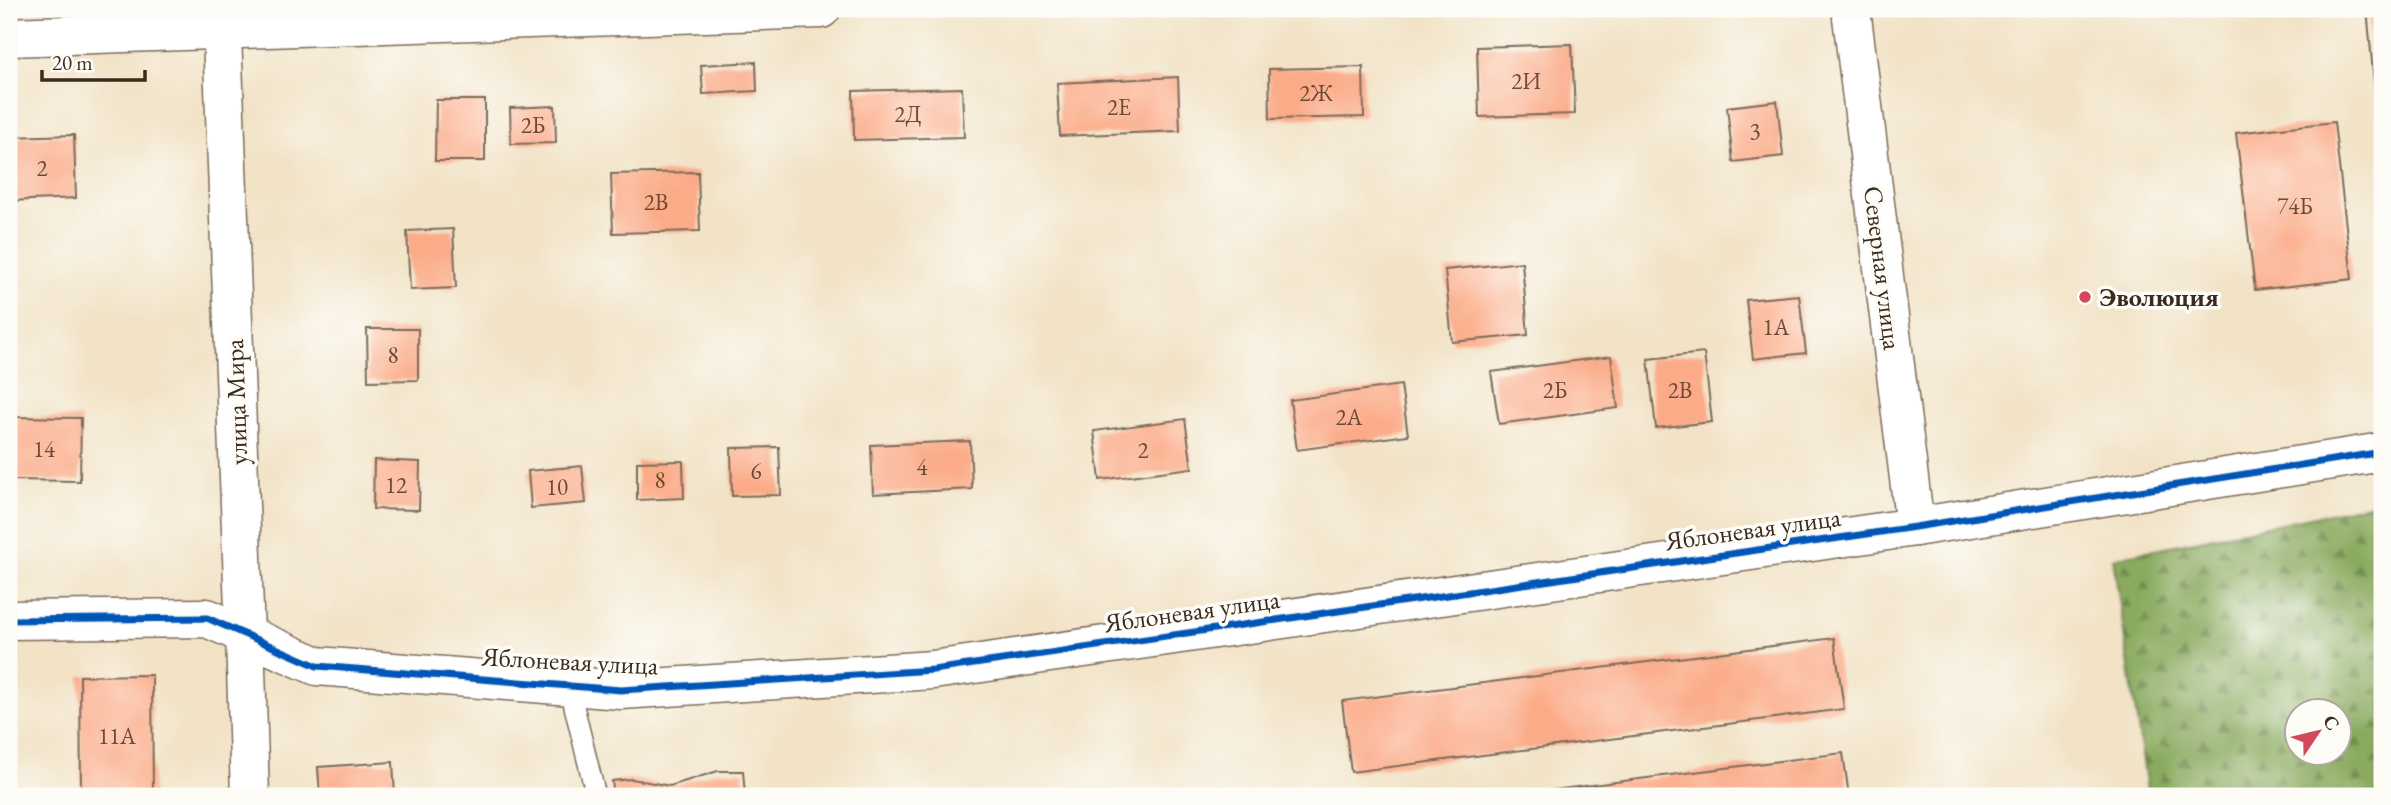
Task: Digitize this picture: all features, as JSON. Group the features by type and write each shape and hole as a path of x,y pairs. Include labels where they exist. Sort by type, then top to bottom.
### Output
{"street":[{"path":"9,37 221,19 821,9"},
{"name":"Северная улица","path":"1851,9 1915,527"},
{"name":"улица Мира","path":"221,19 250,796"},
{"name":"Яблоневая улица","path":"9,620 207,618 317,666 621,690 933,670 1915,527 2382,452"}],"lane":[{"path":"569,686 596,796"}],"green space":[{"path":"2382,502 2382,796 2148,796 2113,558"}],"building":[{"path":"2367,9 2382,9 2382,149 2380,149"},
{"path":"1572,44 1575,114 1479,117 1477,47"},
{"path":"756,62 757,91 703,94 701,65"},
{"path":"1363,67 1364,117 1270,119 1269,69"},
{"path":"1178,77 1180,131 1060,136 1057,83"},
{"path":"962,88 964,137 854,140 853,91"},
{"path":"436,100 485,100 485,161 435,161"},
{"path":"1777,101 1783,156 1733,162 1727,107"},
{"path":"555,106 556,143 511,144 510,108"},
{"path":"2334,122 2352,279 2255,290 2236,133"},
{"path":"74,135 76,198 9,201 9,137"},
{"path":"698,172 700,231 613,233 611,174"},
{"path":"453,229 456,288 410,290 407,231"},
{"path":"1522,262 1528,335 1452,342 1445,270"},
{"path":"1799,295 1806,353 1753,359 1746,300"},
{"path":"367,329 418,329 418,380 368,381"},
{"path":"1704,353 1712,422 1656,428 1648,359"},
{"path":"1611,356 1618,408 1499,424 1491,372"},
{"path":"1401,385 1408,435 1297,450 1290,400"},
{"path":"9,417 81,418 80,481 9,480"},
{"path":"1185,419 1192,468 1100,480 1094,431"},
{"path":"970,441 972,489 873,494 871,445"},
{"path":"779,447 781,495 732,496 731,448"},
{"path":"374,460 420,462 419,510 373,509"},
{"path":"683,461 684,498 637,500 637,462"},
{"path":"582,466 586,503 531,508 528,471"},
{"path":"1834,638 1844,709 1351,772 1342,701"},
{"path":"152,675 153,796 81,796 80,676"},
{"path":"1843,753 1849,796 1514,796 1514,795"},
{"path":"393,762 395,796 320,796 318,767"},
{"path":"718,771 743,771 745,796 614,796 612,781 632,779 670,786"}],"cycle path":[{"path":"9,620 207,618 317,666 621,690 933,670 1915,527 2382,452"}],"place":[{"name":"Эволюция","path":"2085,297"}]}
